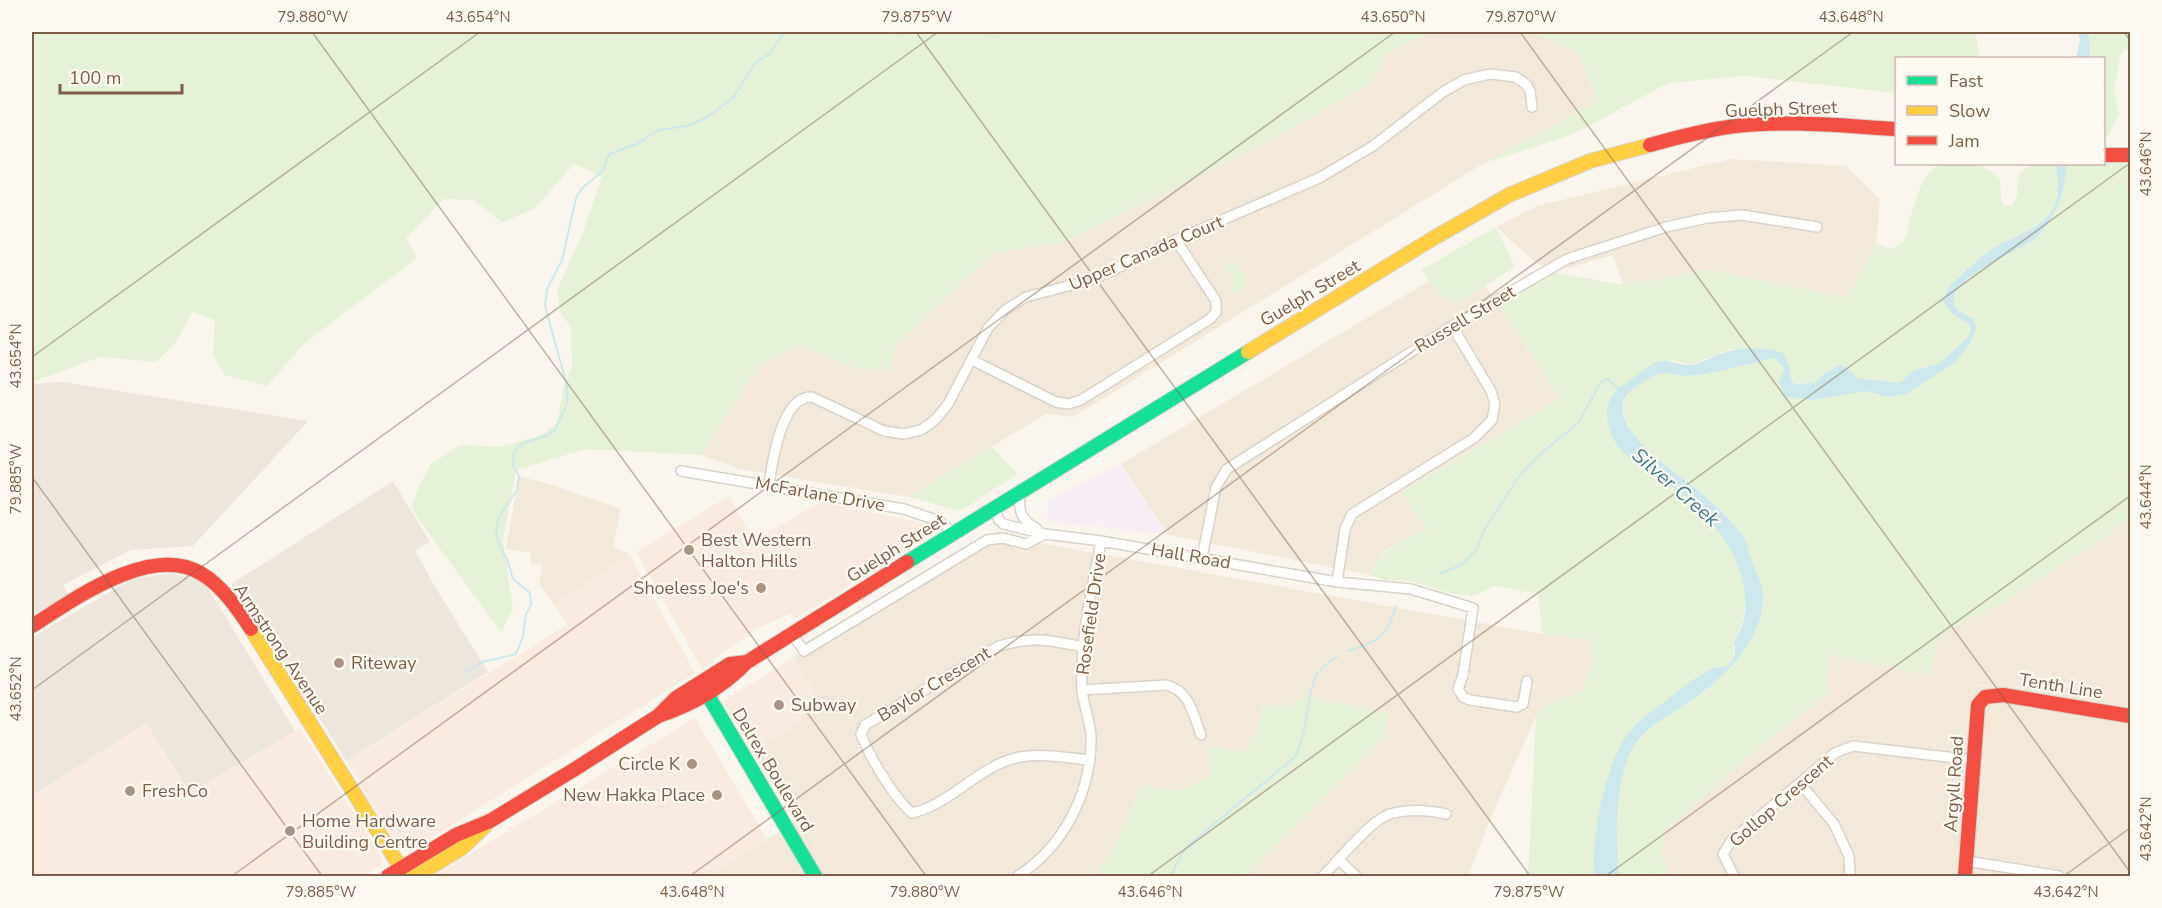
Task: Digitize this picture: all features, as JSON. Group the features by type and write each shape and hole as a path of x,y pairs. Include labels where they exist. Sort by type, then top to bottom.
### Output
{"main road":[{"name":"Guelph Street","path":"388,876 404,873 456,835 490,821 658,716 682,709 704,688 735,675 747,662 953,533 1432,239 1509,195 1590,161 1694,133 1737,126 1804,123 1895,129"},
{"path":"2105,155 2130,155"},
{"name":"Armstrong Avenue","path":"32,626 102,584 136,568 168,564 199,572 223,590 243,616 404,873"},
{"name":"Delrex Boulevard","path":"704,688 813,876"},
{"name":"Tenth Line","path":"1985,698 1991,695 2003,695 2130,716"},
{"name":"Argyll Road","path":"1965,876 1978,705 1985,698"},
{"name":"Guelph Street","path":"416,876 462,848 490,821"}],"street":[{"name":"Upper Canada Court","path":"769,485 777,441 794,405 799,400 812,397 884,431 912,432 929,425 941,413 988,328 1014,303 1026,297 1094,279 1176,240 1319,178 1373,146 1443,92 1464,80 1490,74 1516,76 1527,85 1532,106"},
{"name":"Russell Street","path":"1202,558 1216,487 1227,469 1452,326 1566,259 1666,227 1707,218 1742,215 1817,227"},
{"path":"972,360 1056,402 1068,404 1081,400 1210,319 1216,312 1216,301 1176,240"},
{"path":"1337,582 1345,529 1352,514 1474,438 1492,420 1496,404 1491,391 1452,326"},
{"name":"McFarlane Drive","path":"681,471 904,509 939,521 953,533"},
{"path":"1021,491 1018,503 1021,515 1029,524 1045,534"},
{"name":"Hall Road","path":"994,508 999,520 1004,524 1045,534 1101,541 1337,582 1411,589 1473,608 1463,675 1458,689 1463,697 1517,707 1523,704 1527,681"},
{"name":"Hall Road","path":"792,634 804,651 987,540 1003,538 1026,544 1045,534"},
{"name":"Rosefield Drive","path":"1018,876 1035,865 1051,849 1067,826 1079,803 1090,760 1091,734 1082,690 1083,647 1101,541"},
{"name":"Baylor Crescent","path":"1083,647 1052,640 1022,639 999,646 865,725 861,734 866,747 902,805 912,813 927,809 994,767 1017,758 1036,755 1090,760"},
{"path":"1082,690 1166,685 1175,687 1187,698 1201,735"},
{"name":"Gollop Crescent","path":"1734,876 1723,854 1731,841 1835,753 1853,746 1973,760"},
{"path":"1800,783 1834,825 1849,856 1850,876"},
{"path":"1323,876 1376,822 1389,814 1428,810 1446,814"},
{"path":"1339,860 1356,876"},
{"path":"1967,861 2059,876"}],"shaded area":[{"path":"1432,32 1532,32 1578,52 1598,100 1484,163 1073,417 1046,414 909,497 740,469 701,455 758,365 800,345 813,349 896,345 994,253 1064,242 1271,140 1369,84 1388,52"},
{"path":"1731,159 1846,166 1880,199 1876,244 1847,298 1709,270 1623,285 1613,255 1554,272 1535,262 1496,227 1537,206"},
{"path":"1429,281 1438,293 1456,304 1485,286 1500,305 1560,399 1402,491 1427,528 1385,551 1374,565 1370,575 1168,535 1121,464"},
{"path":"63,382 308,421 193,546 131,550 63,585 68,595 32,615 32,384"},
{"path":"1121,464 1168,535 1047,521 1048,501"},
{"path":"519,476 621,509 613,546 629,554 555,605 539,584 542,565 531,564 530,553 506,549"},
{"path":"393,481 430,542 415,550 435,587 488,672 346,761 261,624 231,584"},
{"path":"729,496 756,545 762,536 820,502 915,521 934,529 926,537 794,620 791,613 751,632 702,669 636,552"},
{"path":"2130,518 2130,710 1959,681 2130,716 2130,876 1671,876 1661,853 1665,830 1769,739 1826,695 1829,655 1930,675 1937,643 1945,634 1966,620 2004,602 2107,536"},
{"path":"991,534 1542,634 1589,638 1593,659 1583,692 1548,703 1536,716 1468,876 708,876 795,822 753,753 799,723 814,692 793,658"},
{"path":"629,554 695,673 409,852 399,849 346,761 567,625 555,605"},
{"path":"172,573 205,583 295,731 190,792 146,723 32,796 32,637 132,579"},
{"path":"793,658 814,692 799,723 753,753 723,701"},
{"path":"695,718 768,841 708,876 433,876"},
{"path":"146,723 190,792 300,728 382,858 381,866 363,876 32,876 32,796"}],"green space":[{"path":"32,32 1432,32 1388,52 1369,84 1271,140 1064,242 994,253 896,345 890,370 858,369 800,345 758,365 701,455 586,449 516,470 503,540 513,609 501,632 416,516 412,506 431,464 460,445 500,447 544,434 557,423 563,389 572,365 571,327 561,314 557,290 582,235 602,177 574,164 535,208 502,223 474,200 444,199 406,238 417,258 305,343 267,386 225,375 213,355 215,320 192,312 175,344 156,362 100,357 32,382"},
{"path":"1532,32 1975,32 1980,57 1895,57 1895,93 1745,76 1668,83 1574,134 1484,163 1598,100 1578,52"},
{"path":"2088,32 2130,32 2130,48 2124,50 2120,56 2114,91 2119,114 2105,141 2105,57 2089,57"},
{"path":"2130,163 2130,518 2107,536 2004,602 1966,620 1945,634 1937,643 1930,675 1829,655 1826,695 1769,739 1665,830 1661,853 1671,876 1619,876 1618,800 1624,770 1633,748 1650,729 1692,701 1731,667 1751,640 1758,625 1763,599 1762,586 1745,539 1715,504 1668,467 1633,434 1624,417 1624,401 1636,387 1659,374 1697,375 1775,358 1784,368 1779,383 1786,397 1814,400 1866,391 1888,397 1945,369 1956,362 1968,346 1974,319 1955,306 1955,296 1961,285 1986,266 2039,235 2056,210 2067,165"},
{"path":"1940,165 1976,165 1986,169 2000,179 2001,199 2004,206 2012,205 2018,192 2017,182 2020,173 2029,167 2056,165 2058,187 2053,209 2042,222 1982,257 1961,274 1945,293 1954,315 1969,324 1971,328 1969,336 1940,363 1913,371 1900,383 1857,378 1848,368 1823,374 1816,383 1795,384 1791,380 1790,367 1783,353 1731,349 1690,365 1671,360 1609,403 1681,493 1710,521 1727,543 1743,577 1746,594 1742,624 1733,644 1735,655 1728,667 1628,733 1593,870 1594,876 1528,876 1536,716 1548,703 1583,692 1593,659 1589,639 1542,634 1538,594 1494,586 1474,596 1449,593 1411,581 1384,580 1370,575 1374,566 1386,552 1426,528 1401,492 1560,399 1500,305 1554,272 1623,285 1709,270 1847,298 1876,244 1892,249 1904,241 1920,187 1932,170"},
{"path":"1496,227 1515,267 1456,304 1438,293 1421,270"},
{"path":"1232,260 1247,281 1239,294 1230,290 1232,277 1225,268"},
{"path":"991,446 1018,474 960,511 909,497"},
{"path":"1305,696 1390,714 1383,737 1246,876 1094,876 1110,855 1142,786 1178,791 1211,776 1209,746 1243,752 1256,735 1263,704 1290,706"}],"water":[{"path":"2078,32 2088,32 2089,57 2076,57 2080,40"},
{"name":"Silver Creek","path":"2056,165 2067,165 2062,193 2056,210 2039,235 1986,266 1961,285 1955,296 1955,306 1974,319 1976,329 1968,346 1956,362 1906,394 1888,397 1866,391 1814,400 1786,397 1779,383 1784,368 1775,358 1697,375 1659,374 1649,378 1628,393 1624,400 1623,414 1641,443 1715,505 1745,539 1761,582 1763,599 1755,633 1735,662 1710,687 1651,727 1633,748 1624,770 1618,800 1619,876 1594,876 1597,821 1607,780 1621,744 1641,720 1691,681 1709,670 1728,667 1735,655 1733,644 1743,623 1745,604 1744,585 1738,567 1730,549 1707,517 1678,491 1634,461 1614,440 1607,417 1612,396 1625,384 1660,361 1691,365 1725,352 1758,348 1783,353 1790,367 1791,380 1795,384 1816,383 1823,374 1840,365 1848,368 1857,378 1900,383 1913,371 1940,363 1969,336 1971,328 1969,324 1954,315 1943,302 1947,291 1986,253 2042,222 2053,209 2058,187"}],"waterway":[{"path":"464,674 482,662 516,654 523,636 526,614 531,605 530,593 513,579 496,534 498,518 517,490 519,476 513,465 514,451 523,443 546,436 555,430 567,404 567,386 545,306 547,289 562,260 576,198 582,188 603,171 609,154 637,144 658,130 687,126 706,118 733,98 755,63 769,54 785,32"},
{"path":"890,32 897,34 907,32"},
{"path":"943,32 949,32"},
{"path":"977,32 991,34 1000,32"},
{"path":"1439,574 1461,565 1477,549 1483,532 1519,476 1538,456 1578,423 1601,382 1608,379 1621,391"},
{"path":"1349,651 1380,637 1389,625 1396,606"},
{"path":"1171,876 1182,853 1191,843 1294,758 1302,739 1314,680 1321,669 1338,656"}],"traffic: fast":[{"path":"907,562 1248,352"},
{"path":"703,687 815,876"}],"traffic: slow":[{"path":"1248,352 1432,239 1509,195 1590,161 1650,145"},
{"path":"251,629 406,876"},
{"path":"416,876 462,848 486,825"}],"traffic: jam":[{"path":"1650,145 1713,130 1755,124 1816,124 1895,129"},
{"path":"2105,155 2130,155"},
{"path":"658,716 706,695 747,662 907,562"},
{"path":"32,626 69,602 114,578 160,565 182,566 202,574 229,599 251,629"},
{"path":"388,876 456,835 490,821 575,769 658,716 676,698 730,664 747,662"},
{"path":"1965,876 1978,705 1985,697 2003,695 2130,716"}],"place":[{"name":"Best Western Halton Hills","path":"689,550"},
{"name":"Shoeless Joe's","path":"761,588"},
{"name":"Riteway","path":"339,663"},
{"name":"Subway","path":"779,705"},
{"name":"Circle K","path":"692,764"},
{"name":"FreshCo","path":"130,791"},
{"name":"New Hakka Place","path":"717,795"},
{"name":"Home Hardware Building Centre","path":"290,831"}]}
